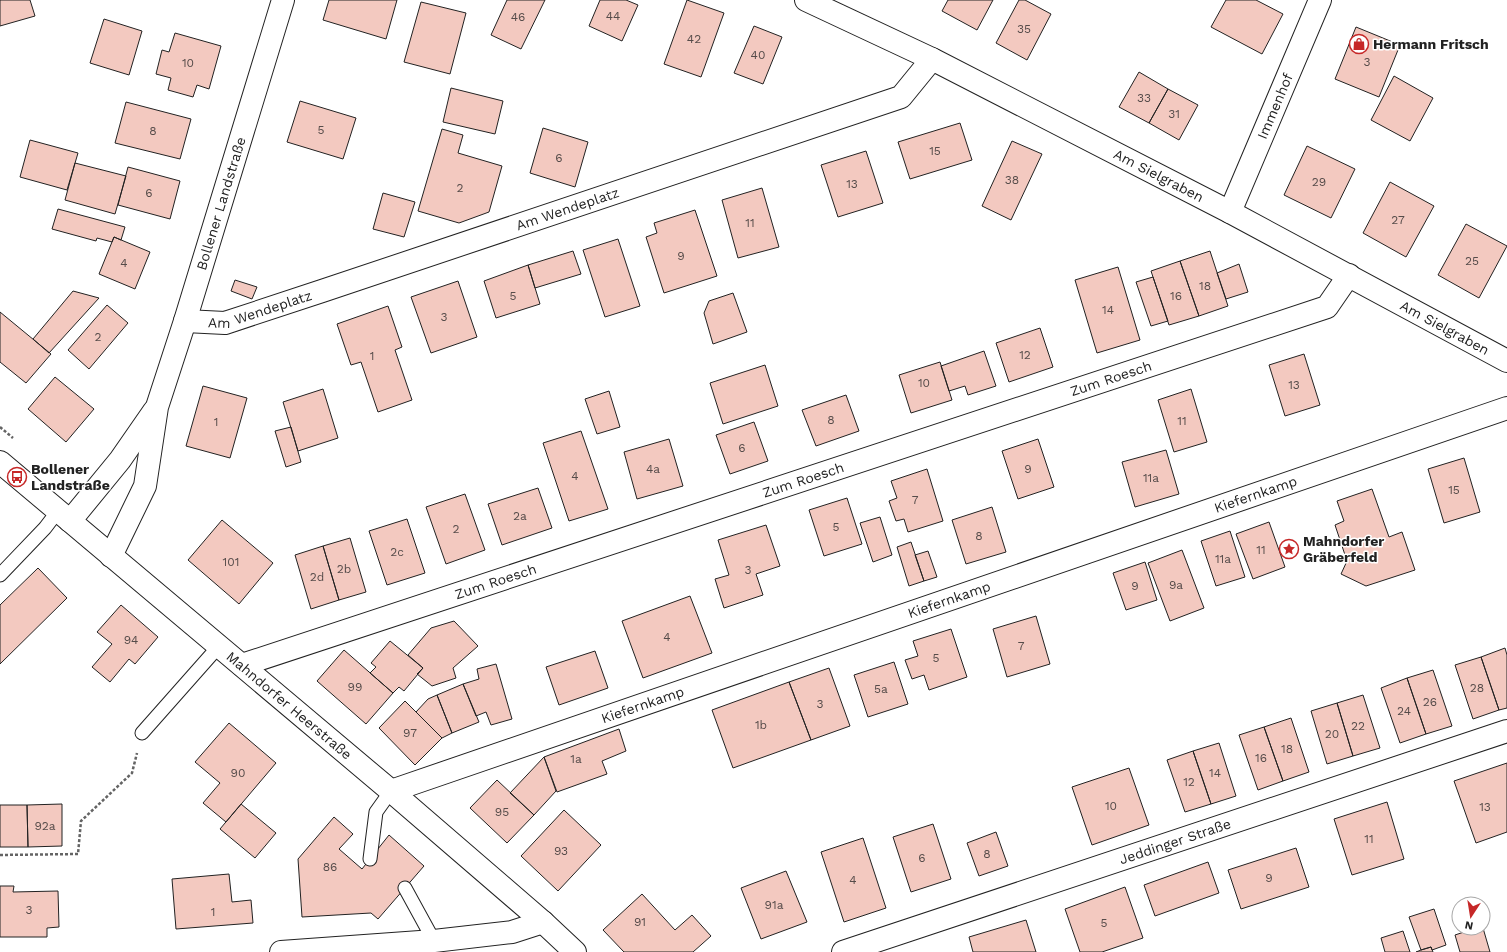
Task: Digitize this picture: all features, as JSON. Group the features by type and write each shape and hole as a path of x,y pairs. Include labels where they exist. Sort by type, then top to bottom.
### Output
{"street":[{"name":"Bollener Landstraße","path":"111,556 145,486 157,407 185,321 283,0"},
{"name":"Am Sielgraben","path":"806,0 932,59 1230,212 1507,361"},
{"name":"Immenhof","path":"1230,212 1320,0"},
{"name":"Am Wendeplatz","path":"185,321 225,322 322,292 901,97 932,59"},
{"name":"Zum Roesch","path":"242,665 1327,307 1349,275"},
{"name":"Bollener Landstraße","path":"64,516 120,460 157,407"},
{"name":"Kiefernkamp","path":"391,791 1507,408"},
{"name":"Mahndorfer Heerstraße","path":"0,462 391,791 543,922 575,952"},
{"name":"Jeddinger Straße","path":"843,952 1507,731"},
{"path":"281,952 434,941 512,932 543,922"}],"lane":[{"path":"0,575 45,528 64,516"},
{"path":"142,733 219,646"},
{"path":"370,859 376,812 391,791"},
{"path":"405,888 434,941"}],"path":[{"path":"0,855 78,854 81,821 132,773 142,733"}],"building":[{"path":"0,0 30,0 35,16 0,26"},
{"path":"329,0 397,0 386,39 323,20"},
{"path":"507,0 545,0 521,49 491,35"},
{"path":"600,0 626,0 638,5 622,41 589,26"},
{"path":"687,0 724,13 701,77 664,64"},
{"path":"948,0 993,0 977,30 942,11"},
{"path":"1019,0 1025,0 1051,14 1027,60 996,43"},
{"path":"1226,0 1256,0 1283,14 1262,54 1211,27"},
{"path":"421,2 466,13 450,74 404,62"},
{"path":"104,19 142,31 129,75 90,63"},
{"path":"754,26 782,37 763,84 734,73"},
{"path":"1356,27 1400,45 1379,97 1335,79"},
{"path":"175,33 221,46 209,89 197,85 193,97 168,90 171,78 156,74 162,50 169,52"},
{"path":"1139,72 1168,89 1149,123 1119,107"},
{"path":"1394,76 1433,98 1410,141 1371,120"},
{"path":"451,88 503,101 495,134 443,122"},
{"path":"1168,89 1198,105 1179,140 1149,123"},
{"path":"300,101 356,118 343,159 287,142"},
{"path":"126,102 191,119 180,159 115,143"},
{"path":"960,123 972,160 910,179 898,142"},
{"path":"543,128 588,142 575,187 530,173"},
{"path":"442,129 463,135 458,153 502,166 489,212 459,223 418,211"},
{"path":"30,140 78,153 67,190 20,177"},
{"path":"1012,141 1042,154 1011,220 982,206"},
{"path":"1307,146 1355,169 1331,218 1284,195"},
{"path":"866,151 883,203 838,217 821,165"},
{"path":"75,163 126,176 115,214 65,200"},
{"path":"128,167 180,181 170,219 118,205"},
{"path":"1390,182 1434,206 1406,257 1363,233"},
{"path":"762,188 779,247 738,258 722,200"},
{"path":"383,193 415,202 404,237 373,229"},
{"path":"58,209 125,227 121,240 114,237 112,242 97,238 96,241 52,229"},
{"path":"695,210 717,276 664,293 646,237 657,233 654,223"},
{"path":"1466,224 1507,246 1479,298 1438,275"},
{"path":"114,237 150,252 135,289 99,274"},
{"path":"618,239 640,306 605,317 583,250"},
{"path":"573,251 581,274 535,288 528,265"},
{"path":"1210,251 1228,306 1199,316 1180,261"},
{"path":"1180,261 1199,316 1169,325 1151,271"},
{"path":"1239,264 1248,292 1226,299 1217,273"},
{"path":"528,265 540,304 496,318 484,281"},
{"path":"1118,267 1140,340 1097,353 1075,280"},
{"path":"1153,277 1168,321 1151,326 1136,282"},
{"path":"235,280 257,287 252,299 231,291"},
{"path":"458,281 477,337 431,353 411,297"},
{"path":"73,291 99,298 49,353 33,339"},
{"path":"733,293 747,332 713,344 704,313 709,301"},
{"path":"107,305 128,323 89,369 68,350"},
{"path":"388,306 402,347 395,350 412,400 378,412 361,362 351,365 337,324"},
{"path":"0,312 51,354 26,383 0,362"},
{"path":"1040,328 1053,367 1009,382 996,343"},
{"path":"984,351 996,386 968,395 965,386 949,391 941,366"},
{"path":"1304,354 1320,405 1285,416 1269,365"},
{"path":"940,362 952,400 911,413 899,375"},
{"path":"765,365 778,406 723,424 710,383"},
{"path":"55,377 94,409 66,442 28,409"},
{"path":"203,386 247,398 230,458 186,446"},
{"path":"323,389 338,438 298,451 283,402"},
{"path":"1191,389 1207,442 1174,452 1158,400"},
{"path":"609,391 620,427 597,434 585,399"},
{"path":"846,395 859,431 816,446 802,410"},
{"path":"754,422 768,461 730,474 716,435"},
{"path":"291,427 301,462 286,467 275,431"},
{"path":"581,431 608,509 569,521 543,443"},
{"path":"669,439 683,486 637,499 624,452"},
{"path":"1038,439 1054,487 1018,499 1002,451"},
{"path":"1166,450 1179,494 1135,507 1122,462"},
{"path":"1464,458 1480,512 1444,523 1428,469"},
{"path":"927,469 943,521 908,532 904,519 896,521 889,501 897,498 891,481"},
{"path":"538,488 552,528 502,545 488,504"},
{"path":"1372,489 1389,537 1402,532 1415,570 1366,586 1341,574 1347,561 1335,525 1344,521 1337,501"},
{"path":"465,494 485,550 446,564 426,507"},
{"path":"847,498 862,544 824,556 809,510"},
{"path":"992,507 1006,552 966,564 952,520"},
{"path":"880,517 892,555 873,562 860,523"},
{"path":"407,519 425,573 387,585 369,531"},
{"path":"222,520 273,563 239,604 188,560"},
{"path":"1269,522 1285,567 1253,579 1236,534"},
{"path":"766,525 780,566 756,574 763,595 724,608 715,579 729,575 718,540"},
{"path":"1230,531 1245,577 1216,586 1201,541"},
{"path":"350,538 366,592 339,600 323,546"},
{"path":"911,542 924,581 909,586 897,547"},
{"path":"323,546 339,600 311,609 295,555"},
{"path":"1182,550 1204,608 1170,621 1148,563"},
{"path":"928,551 937,577 924,581 915,555"},
{"path":"1145,562 1157,600 1126,610 1113,573"},
{"path":"38,568 67,598 0,664 0,605"},
{"path":"690,596 712,653 643,678 622,621"},
{"path":"121,605 158,637 135,664 129,659 110,682 92,667 112,644 97,632"},
{"path":"1036,616 1050,664 1007,677 993,629"},
{"path":"454,621 478,646 453,668 456,678 432,686 417,674 423,668 408,655 431,628"},
{"path":"951,629 967,677 929,690 924,675 912,679 905,660 918,656 913,641"},
{"path":"390,641 423,668 404,691 399,687 393,693 370,673 376,667 371,663"},
{"path":"1505,648 1507,655 1507,708 1499,710 1481,657"},
{"path":"344,650 393,693 366,724 317,681"},
{"path":"595,651 608,688 559,705 546,667"},
{"path":"1481,657 1499,710 1473,719 1455,665"},
{"path":"894,662 908,704 868,717 854,675"},
{"path":"496,664 512,719 491,725 486,712 476,716 463,684 479,679 477,669"},
{"path":"829,668 850,726 811,740 789,682"},
{"path":"1433,670 1452,726 1426,734 1407,678"},
{"path":"1407,678 1426,734 1400,743 1381,688"},
{"path":"789,682 811,740 733,768 712,710"},
{"path":"463,684 479,722 452,733 437,695"},
{"path":"437,695 452,733 442,738 416,712 428,699"},
{"path":"1363,695 1380,748 1353,756 1337,703"},
{"path":"405,701 442,738 415,765 379,728"},
{"path":"1337,703 1353,756 1327,764 1311,711"},
{"path":"1291,718 1309,772 1283,781 1264,727"},
{"path":"229,723 276,763 226,822 203,803 220,783 195,762"},
{"path":"1264,727 1283,781 1258,790 1239,735"},
{"path":"619,729 626,751 602,761 607,774 557,792 544,757"},
{"path":"1219,743 1236,796 1211,804 1193,751"},
{"path":"1193,751 1211,804 1185,812 1167,760"},
{"path":"544,757 556,791 534,815 510,793"},
{"path":"1507,763 1507,832 1476,843 1454,781"},
{"path":"1129,768 1149,825 1092,845 1072,787"},
{"path":"497,780 534,815 507,843 470,808"},
{"path":"1387,802 1404,859 1352,875 1334,819"},
{"path":"62,804 62,846 28,847 27,805"},
{"path":"241,804 276,833 255,858 220,829"},
{"path":"0,805 27,805 28,847 0,847"},
{"path":"564,810 601,845 558,891 521,856"},
{"path":"334,817 353,834 339,849 362,869 389,835 424,866 378,919 371,913 302,917 298,859"},
{"path":"933,824 951,879 911,892 893,837"},
{"path":"996,832 1008,866 979,876 967,843"},
{"path":"863,838 886,908 844,922 821,852"},
{"path":"1296,848 1309,887 1241,909 1228,870"},
{"path":"1208,862 1219,893 1155,916 1144,885"},
{"path":"786,871 807,922 761,939 741,888"},
{"path":"229,874 232,902 251,900 253,923 176,929 172,879"},
{"path":"0,886 14,886 13,892 58,891 59,927 47,928 47,937 0,937"},
{"path":"1125,887 1143,938 1102,952 1080,952 1065,909"},
{"path":"642,894 675,930 692,915 711,936 693,952 624,952 603,930"},
{"path":"1434,909 1446,945 1432,950 1431,947 1421,950 1409,917"},
{"path":"1026,920 1036,952 973,952 969,937"},
{"path":"1403,931 1410,952 1385,952 1381,938"},
{"path":"1455,936 1485,936 1490,952 1460,952"},
{"path":"1431,947 1433,952 1416,952 1421,950"}],"place":[{"name":"Hermann Fritsch","path":"1359,44"},
{"name":"Bollener Landstraße","path":"17,477"},
{"name":"Mahndorfer Gräberfeld","path":"1289,549"}]}
